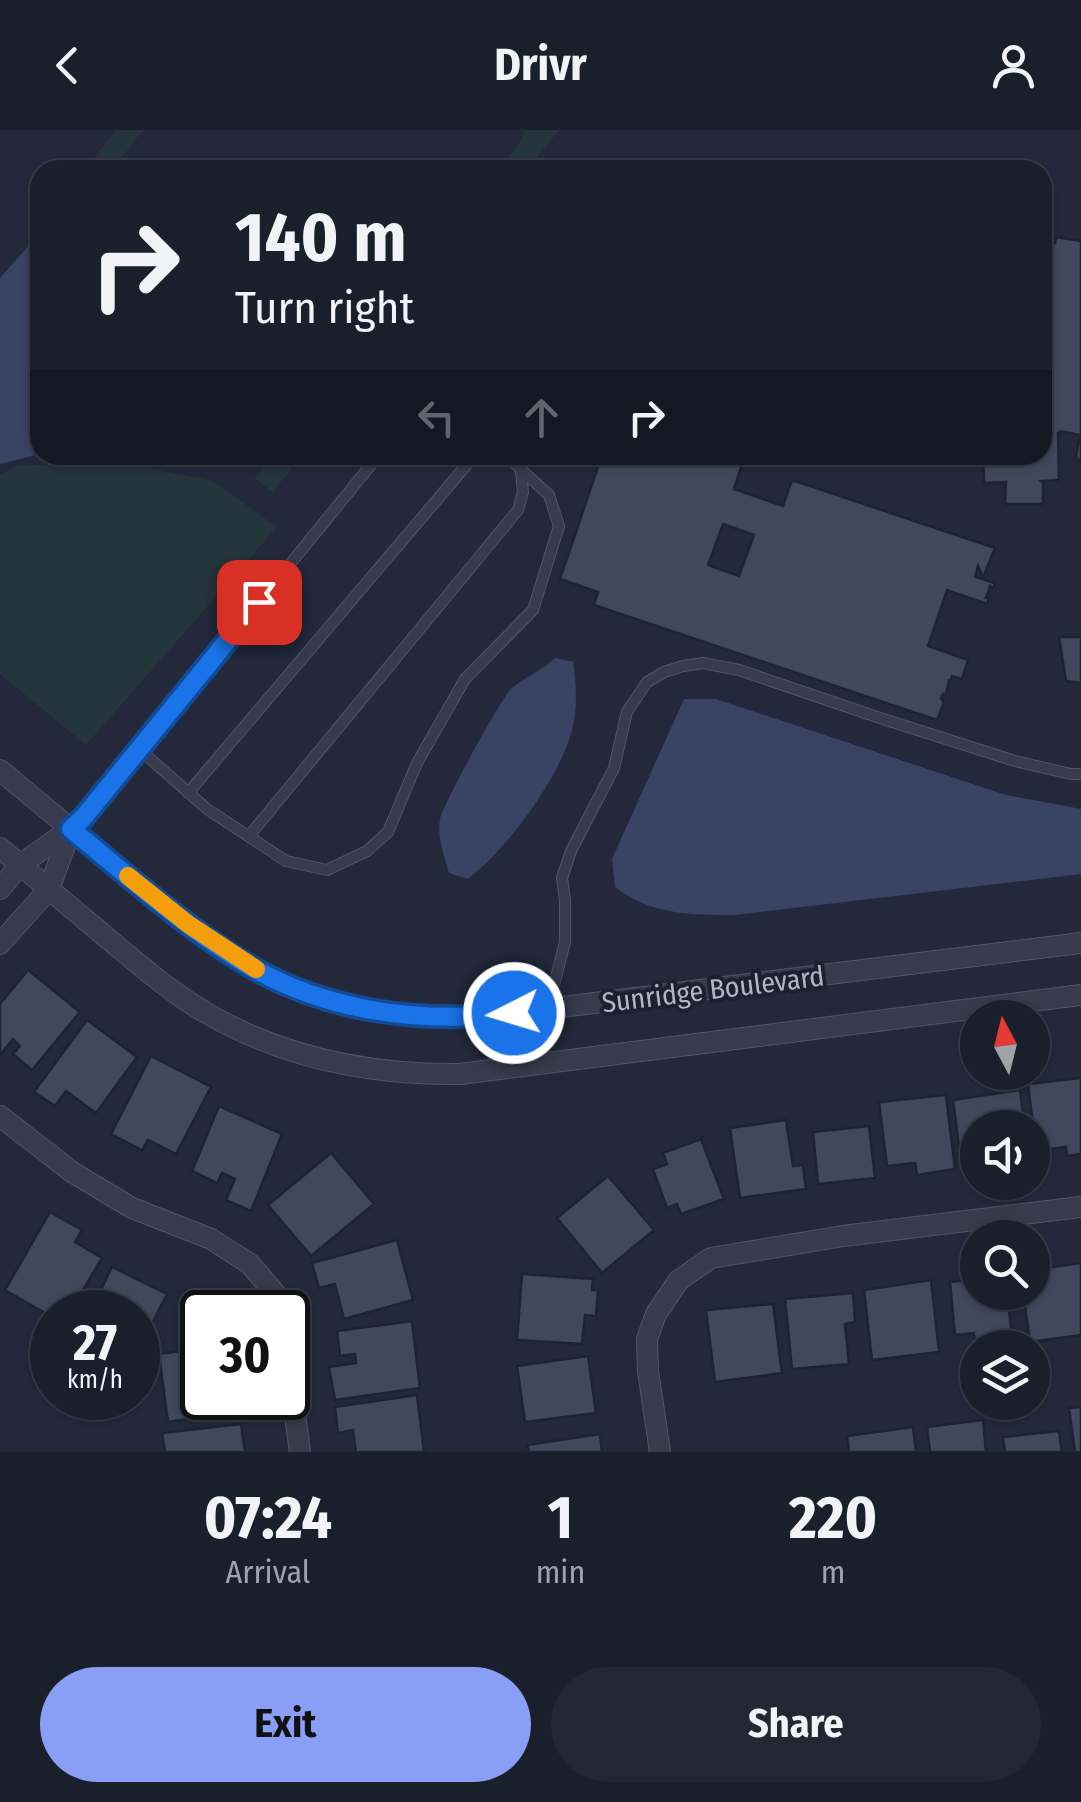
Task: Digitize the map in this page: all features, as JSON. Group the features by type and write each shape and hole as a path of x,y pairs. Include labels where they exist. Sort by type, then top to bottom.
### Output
{"street":[{"name":"Sunridge Boulevard","path":"0,770 188,924 241,961 316,994 411,1017 482,1017 1081,943"},
{"path":"0,889 20,866 71,829"},
{"path":"0,944 49,890 71,829"},
{"name":"Sunridge Boulevard","path":"0,848 159,981 210,1015 262,1040 348,1066 460,1074 1081,995"},
{"path":"0,1116 72,1172 132,1208 211,1239 250,1264 271,1290"},
{"path":"660,1452 648,1371 648,1339 656,1314 679,1280 711,1258 843,1236 1081,1207"},
{"path":"296,1420 300,1452"}],"lane":[{"path":"71,829 371,465"},
{"path":"188,793 467,465"},
{"path":"139,750 207,809 286,861 327,870 367,851 388,832 417,763 465,679 533,610 559,526 549,495 516,465"},
{"path":"248,836 518,510 523,492 521,470"},
{"path":"548,1009 565,942 562,878 570,851 614,768 627,712 647,682 664,672 702,663 739,670 1015,761 1081,774"}],"shaded area":[{"path":"116,130 143,130 120,160 92,160"},
{"path":"525,130 559,130 535,160 507,160"},
{"path":"134,465 213,481 277,527 86,745 0,674 0,475 17,466"},
{"path":"266,465 294,465 273,492 255,479"}],"water":[{"path":"30,244 30,456 0,464 0,278"},
{"path":"555,658 573,662 575,682 574,721 562,758 540,797 498,852 468,879 449,873 439,826 451,795 511,689"},
{"path":"684,699 716,699 1006,795 1081,809 1081,874 735,915 688,914 643,903 615,887 612,859"}],"building":[{"path":"1056,237 1081,241 1081,463 1076,457 1080,435 1061,431 1059,480 1041,481 1043,504 1005,504 1006,482 984,483 983,465 1052,465 1052,243"},
{"path":"599,465 742,465 734,489 783,506 792,480 995,548 983,577 978,566 975,577 995,583 993,588 990,586 987,604 947,590 928,646 968,660 962,679 952,676 949,680 937,720 594,605 598,592 560,579","holes":["723,524 754,535 739,576 708,565"]},
{"path":"1059,637 1081,637 1081,683 1066,681"},
{"path":"28,970 80,1012 32,1070 13,1054 20,1046 13,1039 0,1055 0,1004"},
{"path":"87,1020 137,1057 96,1113 66,1091 55,1106 34,1092"},
{"path":"151,1056 211,1087 176,1154 148,1140 142,1150 111,1134"},
{"path":"1081,1078 1081,1154 1067,1156 1066,1147 1050,1149 1050,1110 1031,1110 1029,1090 1050,1090 1050,1082"},
{"path":"1020,1090 1023,1110 960,1110 960,1154 953,1100"},
{"path":"946,1095 955,1169 917,1175 915,1163 887,1166 879,1102"},
{"path":"219,1106 282,1134 251,1211 226,1200 235,1179 222,1173 217,1183 192,1171"},
{"path":"786,1120 793,1166 803,1165 806,1189 740,1198 730,1128"},
{"path":"869,1126 875,1178 818,1184 813,1132"},
{"path":"701,1139 724,1199 681,1214 677,1204 667,1208 653,1169 667,1164 663,1153"},
{"path":"331,1153 374,1204 311,1256 268,1205"},
{"path":"608,1176 654,1230 602,1273 557,1218"},
{"path":"50,1212 82,1230 75,1242 102,1258 83,1290 30,1290 30,1304 5,1290"},
{"path":"397,1240 413,1300 344,1319 335,1284 319,1288 312,1263"},
{"path":"1081,1263 1081,1335 1050,1339 1050,1330 1028,1330 1026,1310 1050,1310 1050,1267"},
{"path":"112,1267 159,1290 101,1290"},
{"path":"522,1274 593,1279 592,1290 598,1290 596,1316 585,1315 582,1344 517,1340"},
{"path":"931,1280 939,1352 872,1360 864,1290"},
{"path":"960,1281 960,1310 1009,1310 1011,1330 960,1330 960,1334 955,1335 950,1282"},
{"path":"853,1293 855,1322 845,1324 849,1364 792,1369 785,1299"},
{"path":"773,1304 782,1373 715,1382 706,1310"},
{"path":"412,1321 420,1388 335,1400 329,1367 356,1363 355,1354 340,1356 337,1331"},
{"path":"180,1351 182,1420 168,1422 160,1354"},
{"path":"588,1356 596,1413 525,1422 517,1366"},
{"path":"417,1395 424,1452 356,1452 353,1430 338,1433 335,1407"},
{"path":"1081,1407 1081,1452 1075,1452 1069,1408"},
{"path":"983,1420 986,1452 930,1452 927,1427"},
{"path":"241,1424 245,1452 165,1452 162,1433"},
{"path":"913,1427 916,1452 849,1452 847,1436"},
{"path":"1059,1431 1062,1452 1005,1452 1003,1437"},
{"path":"600,1434 602,1452 529,1452 527,1445"}],"slow traffic":[{"path":"128,876 188,924 256,969"}],"route":[{"path":"259,602 71,829 188,924 241,961 278,980 335,1001 411,1017 514,1013"}]}
